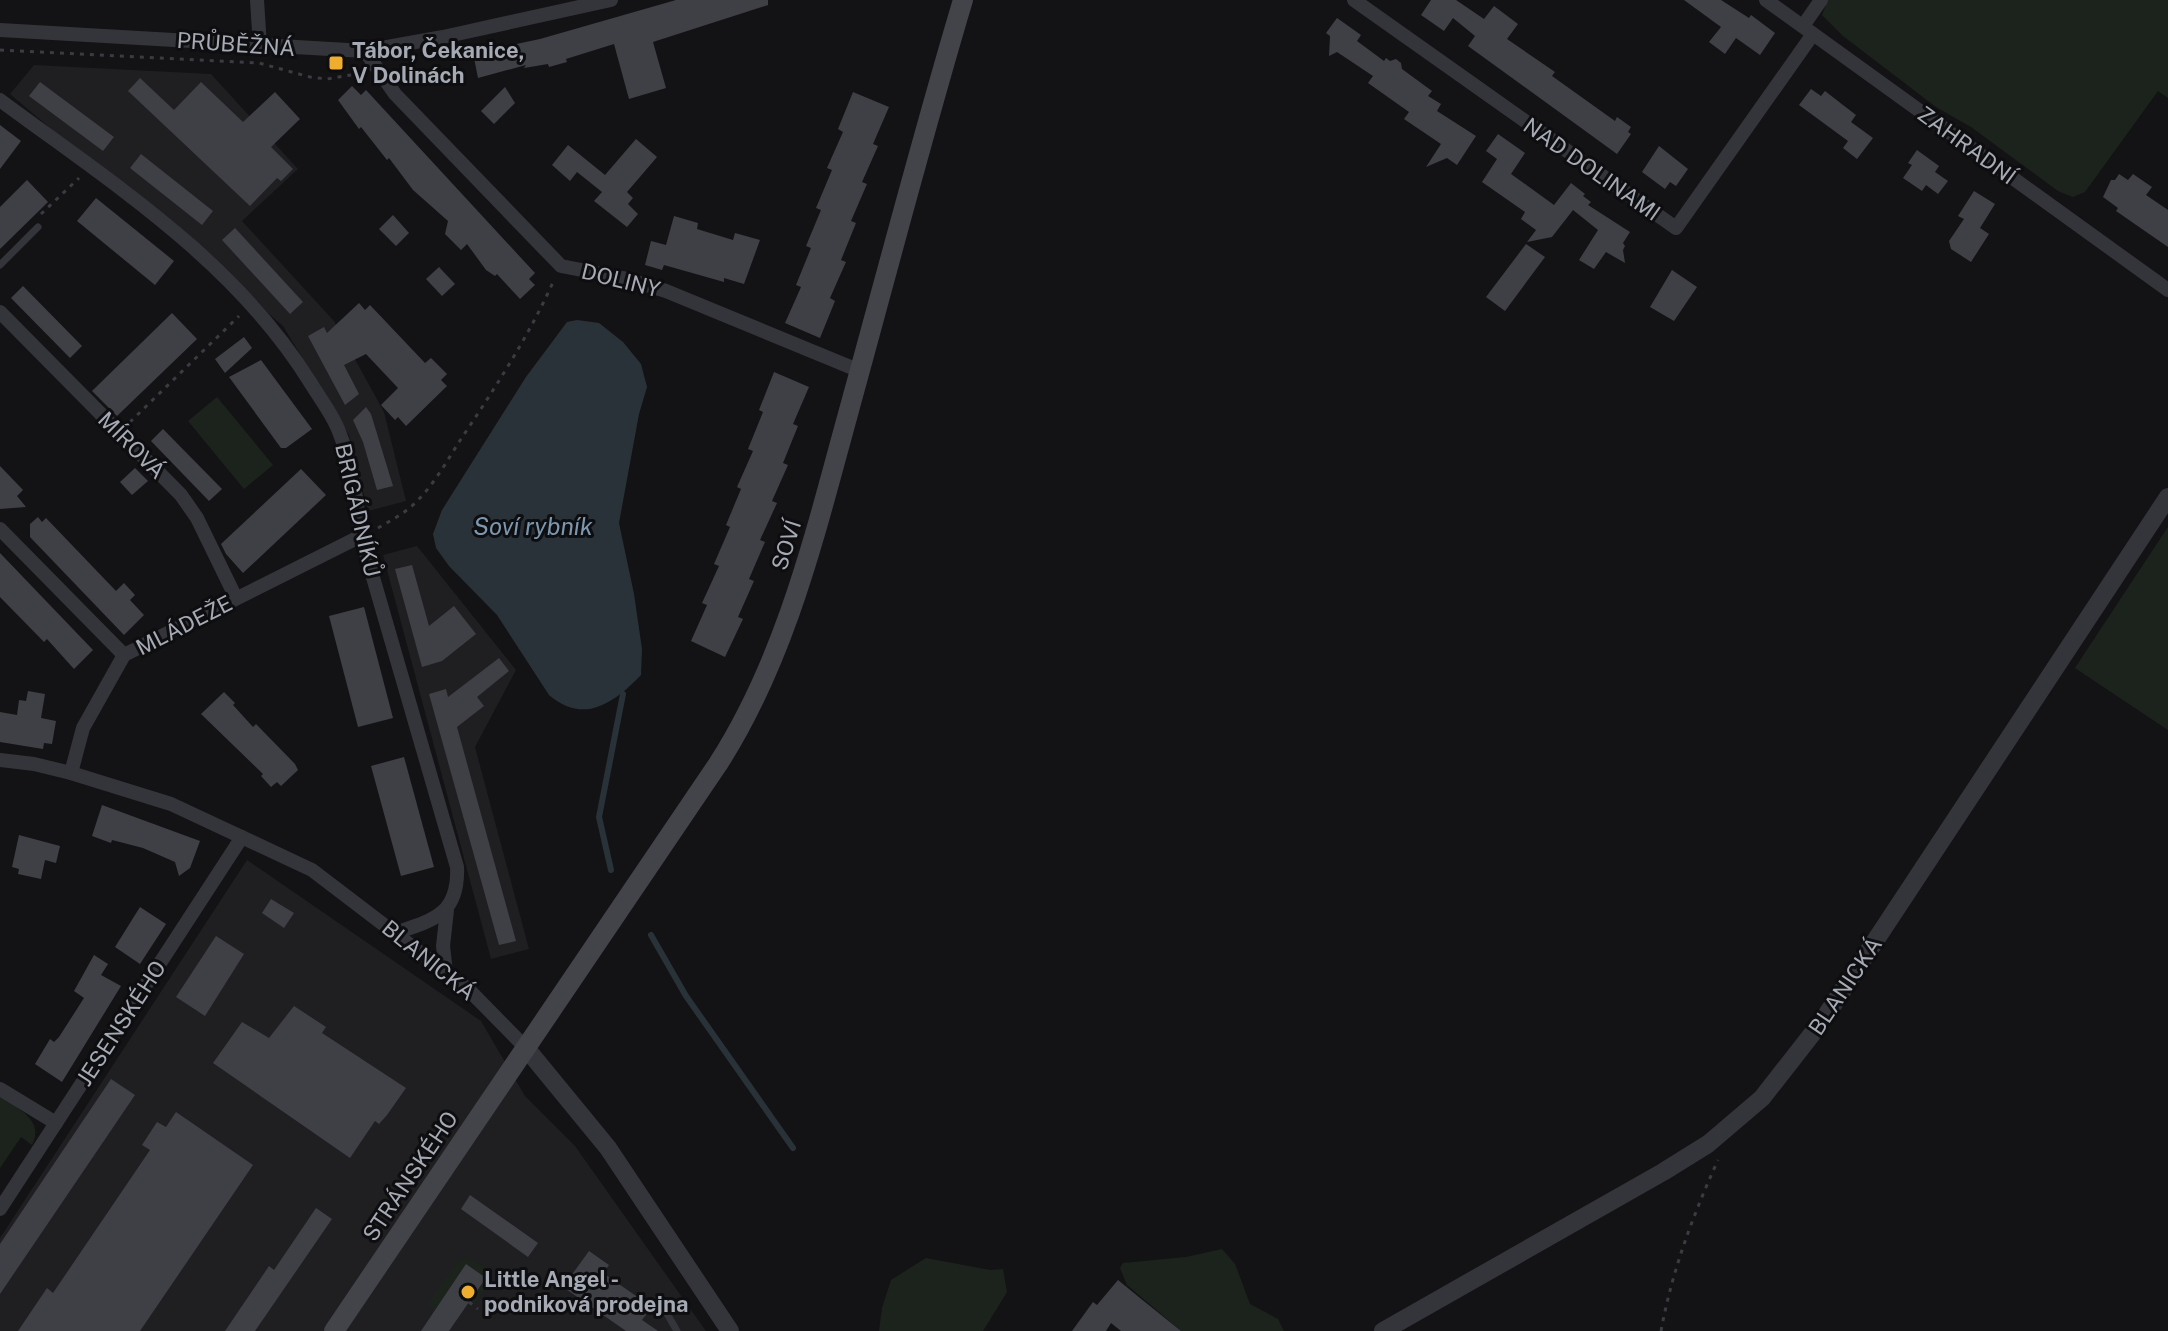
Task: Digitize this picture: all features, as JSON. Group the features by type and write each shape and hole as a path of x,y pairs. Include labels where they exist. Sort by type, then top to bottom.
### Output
{"main road":[{"name":"SOVÍ","path":"526,1048 718,764 759,695 818,523 963,0"},
{"name":"STRÁNSKÉHO","path":"334,1331 526,1048"}],"street":[{"path":"257,0 260,46"},
{"name":"PRŮBĚŽNÁ","path":"0,30 365,51 611,0"},
{"name":"NAD DOLINAMI","path":"1354,0 1676,228 1808,30"},
{"name":"ZAHRADNÍ","path":"1766,0 2168,290"},
{"path":"1808,30 1821,0"},
{"name":"DOLINY","path":"365,51 395,94 561,266 623,278 666,291 860,371"},
{"name":"BRIGÁDNÍKŮ","path":"0,100 184,238 245,296 294,356 338,427 355,484 361,536 454,851 457,889 447,910 443,946 446,972"},
{"name":"MÍROVÁ","path":"0,312 181,495 197,518 236,598"},
{"name":"BLANICKÁ","path":"1383,1331 1663,1172 1708,1144 1762,1098 1823,1020 2168,497"},
{"path":"0,529 124,655"},
{"name":"MLÁDEŽE","path":"71,773 83,728 124,655 361,536"},
{"name":"BLANICKÁ","path":"0,760 71,773 171,804 312,870 468,989 526,1048 608,1148 722,1328"},
{"name":"JESENSKÉHO","path":"0,1209 242,837"},
{"path":"395,933 447,910"},
{"path":"0,1089 56,1123"}],"lane":[{"path":"0,265 38,227"},
{"path":"658,1298 677,1331"}],"path":[{"path":"0,50 259,63 319,78 351,75"},
{"path":"361,536 393,520 419,500 428,488 541,311 561,266"},
{"path":"123,429 242,313"},
{"path":"1661,1331 1668,1293 1688,1229 1734,1123"},
{"path":"469,1302 478,1309"}],"shaded area":[{"path":"1828,0 2168,0 2168,98 2158,91 2085,192 2073,197 2058,191 1971,127 1936,107 1843,36 1822,15"},
{"path":"34,65 211,74 298,169 242,221 334,321 384,412 406,501 368,511 349,435 283,326 10,94"},
{"path":"217,397 273,465 244,489 188,421"},
{"path":"2168,527 2168,730 2075,668"},
{"path":"417,546 516,670 475,747 529,949 491,959 383,555"},
{"path":"247,860 481,1021 525,1096 575,1146 706,1331 0,1331 0,1238"},
{"path":"0,1097 28,1116 35,1136 32,1145 21,1137 0,1168"},
{"path":"1222,1249 1235,1264 1250,1304 1278,1319 1284,1331 1181,1331 1127,1285 1120,1268 1123,1263 1186,1257"},
{"path":"926,1258 990,1270 1003,1269 1007,1292 983,1331 879,1331 891,1280"},
{"path":"461,1260 480,1264 491,1280 475,1303 471,1300 486,1278 436,1310 427,1304"}],"water":[{"name":"Soví rybník","path":"567,322 599,323 623,342 641,364 647,387 619,523 642,649 641,675 609,702 586,709 562,704 549,695 497,615 449,566 436,548 433,534 442,510 526,377"}],"building":[{"path":"676,0 768,0 768,5 653,42 666,88 629,99 614,44 549,67 548,64 524,68 526,65 478,78 473,53 540,39"},
{"path":"1431,0 1456,0 1484,19 1494,6 1518,24 1507,39 1555,72 1552,76 1615,121 1617,117 1631,127 1628,132 1631,134 1617,154 1468,46 1475,36 1453,18 1444,31 1421,15"},
{"path":"1684,0 1721,0 1749,18 1751,15 1775,33 1760,55 1736,38 1725,54 1709,42 1721,27"},
{"path":"1337,18 1361,35 1357,41 1384,61 1386,58 1390,61 1396,59 1401,63 1402,69 1432,91 1428,96 1441,104 1437,111 1476,136 1457,165 1447,158 1426,167 1441,144 1404,119 1409,112 1368,83 1373,76 1337,52 1329,56 1330,36 1326,33"},
{"path":"140,78 174,110 201,82 243,122 275,92 300,119 271,147 293,169 281,181 277,178 250,206 128,91"},
{"path":"40,82 114,137 103,151 29,96"},
{"path":"352,86 361,95 366,90 535,273 529,279 535,285 520,299 497,274 495,276 486,270 467,244 461,250 445,234 448,221 413,190 389,158 387,160 361,127 359,129 338,100"},
{"path":"505,87 515,103 494,124 481,111"},
{"path":"1811,89 1821,96 1825,91 1856,115 1851,122 1873,138 1857,159 1843,148 1848,141 1799,105"},
{"path":"853,92 889,107 873,144 878,146 862,182 867,184 851,221 856,223 841,260 846,262 830,298 835,301 820,338 785,323 801,287 796,285 811,248 806,246 821,210 816,208 832,170 827,168 843,132 838,129"},
{"path":"0,125 21,141 0,169"},
{"path":"1498,134 1525,153 1511,174 1554,205 1571,183 1585,194 1583,196 1591,202 1588,205 1630,232 1623,243 1625,263 1606,252 1594,269 1579,260 1598,230 1573,210 1552,237 1527,242 1536,230 1521,219 1525,212 1482,182 1497,159 1486,151"},
{"path":"636,139 657,157 627,192 633,198 628,204 638,214 627,227 594,201 602,192 577,172 570,181 552,165 568,145 605,175"},
{"path":"1659,146 1688,169 1676,186 1670,182 1665,189 1642,172"},
{"path":"1917,150 1939,166 1935,172 1948,181 1938,194 1926,185 1922,191 1903,178"},
{"path":"141,154 213,211 202,225 130,168"},
{"path":"2119,174 2128,180 2133,174 2152,187 2146,195 2168,210 2168,247 2116,211 2118,208 2103,197 2111,180"},
{"path":"27,180 48,202 0,249 0,207"},
{"path":"1974,191 1995,204 1980,228 1989,234 1971,262 1951,249 1949,241 1964,219 1958,216"},
{"path":"96,198 174,261 155,285 77,221"},
{"path":"393,215 409,233 396,246 379,229"},
{"path":"674,216 698,223 697,229 733,240 735,233 760,240 744,284 724,278 724,282 664,265 662,270 645,265 651,241 666,245"},
{"path":"235,228 303,302 290,314 222,240"},
{"path":"1526,244 1545,257 1505,311 1486,297"},
{"path":"439,267 455,284 442,296 426,279"},
{"path":"1672,270 1697,287 1674,321 1650,307"},
{"path":"23,286 82,346 70,358 11,298"},
{"path":"359,303 365,310 370,305 425,363 431,358 447,374 441,380 447,386 406,426 398,417 395,420 381,405 398,388 366,354 344,365 359,394 345,405 308,336 324,327 327,333"},
{"path":"172,313 197,339 117,416 92,391"},
{"path":"244,337 252,348 225,373 215,359"},
{"path":"261,360 312,429 286,448 281,448 229,377"},
{"path":"774,372 809,387 793,424 798,426 783,463 788,465 772,501 777,503 760,540 765,542 749,579 754,581 738,617 743,619 725,657 691,641 707,605 702,603 719,566 714,564 730,527 726,525 741,489 737,487 753,451 748,449"},
{"path":"366,407 371,414 393,486 377,490 353,420"},
{"path":"163,429 222,489 209,501 151,441"},
{"path":"0,466 23,490 17,496 26,507 0,509"},
{"path":"135,468 148,481 132,495 120,482"},
{"path":"301,469 326,495 243,573 221,544"},
{"path":"38,517 42,522 46,518 116,591 124,583 135,595 130,600 144,615 124,635 30,537 30,524"},
{"path":"0,553 93,650 74,669 47,639 44,642 0,597"},
{"path":"412,565 429,626 454,606 476,634 442,661 422,667 395,569"},
{"path":"364,607 393,718 358,727 329,616"},
{"path":"499,658 509,671 477,697 484,706 457,727 516,941 499,945 429,694 446,689 448,697"},
{"path":"28,691 45,694 41,718 56,721 52,744 44,743 43,749 0,742 0,712 17,715 19,700 26,701"},
{"path":"224,692 253,727 256,724 295,764 298,770 281,786 277,782 271,787 261,776 263,774 201,714"},
{"path":"404,757 434,867 401,876 371,766"},
{"path":"102,805 200,841 190,868 179,876 175,862 143,848 112,840 111,843 92,836"},
{"path":"19,835 60,846 56,863 45,860 41,879 18,874 19,869 12,867"},
{"path":"271,899 294,913 284,928 262,913"},
{"path":"140,907 166,924 140,964 115,947"},
{"path":"216,936 244,954 205,1016 176,997"},
{"path":"94,955 108,964 101,975 121,986 62,1082 35,1064 50,1039 54,1042 59,1037 84,998 74,991"},
{"path":"294,1006 326,1027 322,1033 406,1088 379,1124 375,1121 350,1158 213,1063 242,1022 269,1038"},
{"path":"111,1079 135,1095 0,1294 0,1244"},
{"path":"176,1112 253,1165 140,1331 18,1331 47,1288 53,1293 150,1150 142,1145 157,1122 166,1127"},
{"path":"470,1195 538,1243 528,1257 461,1209"},
{"path":"316,1208 332,1219 255,1331 225,1331 269,1266 274,1270"},
{"path":"589,1251 609,1265 603,1273 652,1307 642,1320 658,1331 626,1331 563,1287"},
{"path":"466,1264 486,1278 449,1331 421,1331"},
{"path":"1118,1280 1181,1331 1121,1331 1111,1323 1106,1331 1072,1331 1093,1302 1097,1305"}],"waterway":[{"path":"611,870 599,817 623,694"},
{"path":"651,935 686,996 793,1148"}],"place":[{"name":"Tábor, Čekanice, V Dolinách","path":"336,63"},
{"name":"Little Angel - podniková prodejna","path":"468,1292"}]}
